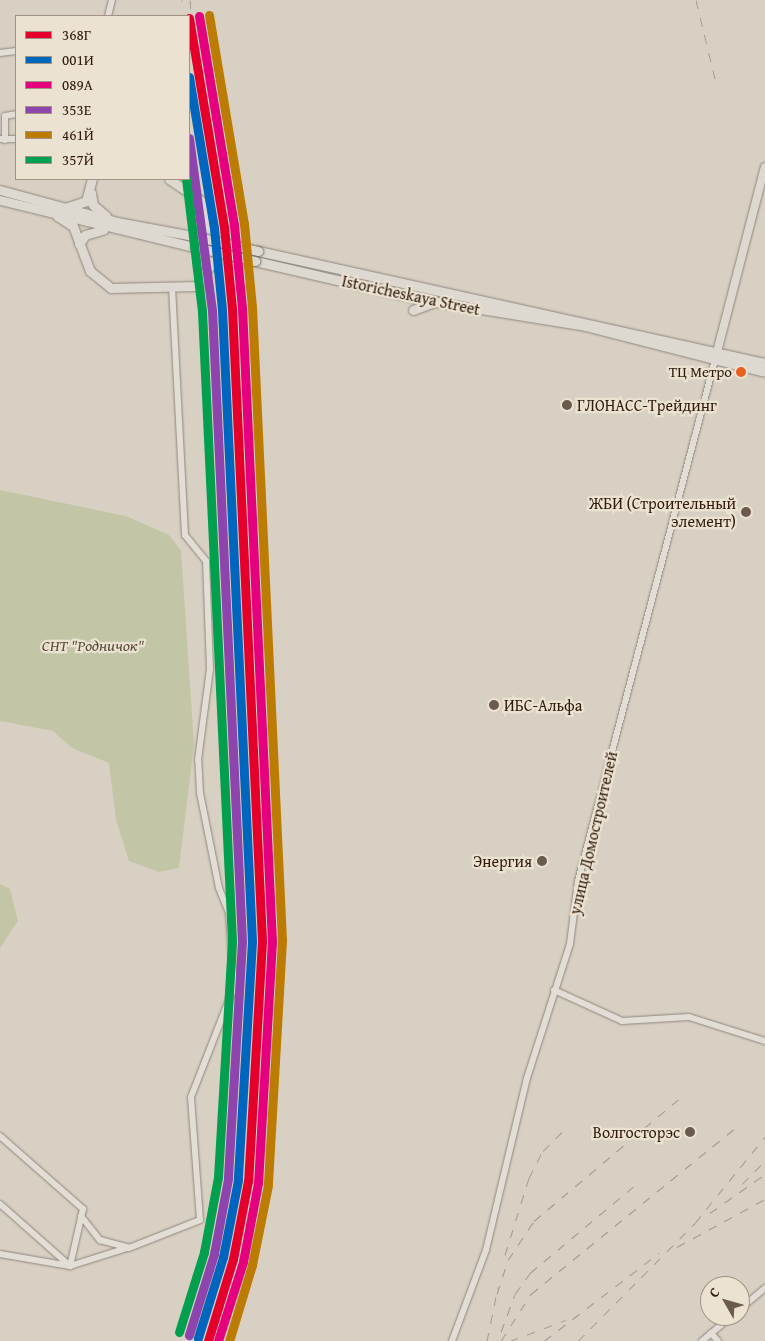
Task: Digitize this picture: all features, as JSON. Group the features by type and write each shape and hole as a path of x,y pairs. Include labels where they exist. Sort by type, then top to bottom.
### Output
{"highway":[{"path":"57,216 73,226 90,271 111,288 172,289 198,286 212,262 208,221 200,200 170,180"},
{"path":"60,206 74,207 86,201 92,182"},
{"path":"92,182 93,205 117,222"},
{"name":"Istoricheskaya Street","path":"0,190 117,222 198,237 716,356 765,372"},
{"name":"Istoricheskaya Street","path":"0,200 122,232 435,302 585,326 716,356 765,363"},
{"path":"79,244 91,231 122,232"}],"main road":[{"path":"716,356 765,167"}],"street":[{"path":"108,15 112,0"},
{"path":"0,53 15,51"},
{"path":"3,140 5,116 15,114"},
{"path":"0,1254 70,1266 129,1248 200,1220 191,1097 234,986 230,914 219,888 200,793 198,760 210,669 206,561 184,535 172,289"},
{"name":"улица Домостроителей","path":"452,1341 486,1250 527,1078 570,944 578,881 716,356"},
{"path":"554,990 622,1021 688,1017 765,1041"},
{"path":"0,1136 83,1209 70,1266"},
{"path":"0,1204 70,1266"},
{"path":"81,1216 100,1240 129,1248"},
{"path":"750,1301 765,1288"},
{"path":"702,1341 720,1326"},
{"path":"711,1333 718,1341"}],"green space":[{"name":"СНТ \"Родничок\"","path":"0,490 126,516 169,535 181,550 194,744 179,868 159,872 129,861 116,820 109,763 72,748 53,731 0,721"},
{"path":"0,884 10,889 18,921 0,948"}],"railway":[{"path":"190,0 195,60"},
{"path":"696,0 717,87"},
{"path":"497,1294 508,1260 534,1221 685,1094"},
{"path":"505,1255 529,1178 543,1151 565,1129"},
{"path":"501,1341 531,1294 734,1129"},
{"path":"578,1341 695,1223 765,1137"},
{"path":"742,1184 765,1161"},
{"path":"710,1213 765,1174"},
{"path":"501,1332 515,1294 530,1273 640,1181"},
{"path":"677,1247 765,1199"},
{"path":"544,1341 659,1253"},
{"path":"487,1341 498,1287"},
{"path":"510,1341 566,1320"}],"transit line":[{"name":"461Й","path":"209,15 244,224 252,307 282,940 268,1185 252,1265 229,1341"},
{"name":"089А","path":"199,16 234,225 242,308 272,941 258,1183 243,1262 218,1341"},
{"name":"368Г","path":"190,24 224,227 232,309 262,941 248,1181 233,1259 208,1341"},
{"name":"001И","path":"190,83 214,228 222,310 252,941 238,1180 223,1257 198,1338"},
{"name":"353Е","path":"189,1335 214,1254 228,1179 242,941 212,310 190,145"},
{"name":"357Й","path":"179,1332 204,1252 218,1177 232,941 202,311 186,180"}],"place":[{"name":"ТЦ Метро","path":"741,372"},
{"name":"ГЛОНАСС-Трейдинг","path":"567,405"},
{"name":"ЖБИ (Строительный элемент)","path":"746,512"},
{"name":"ИБС-Альфа","path":"494,705"},
{"name":"Энергия","path":"542,861"},
{"name":"Волгосторэс","path":"690,1132"}]}
